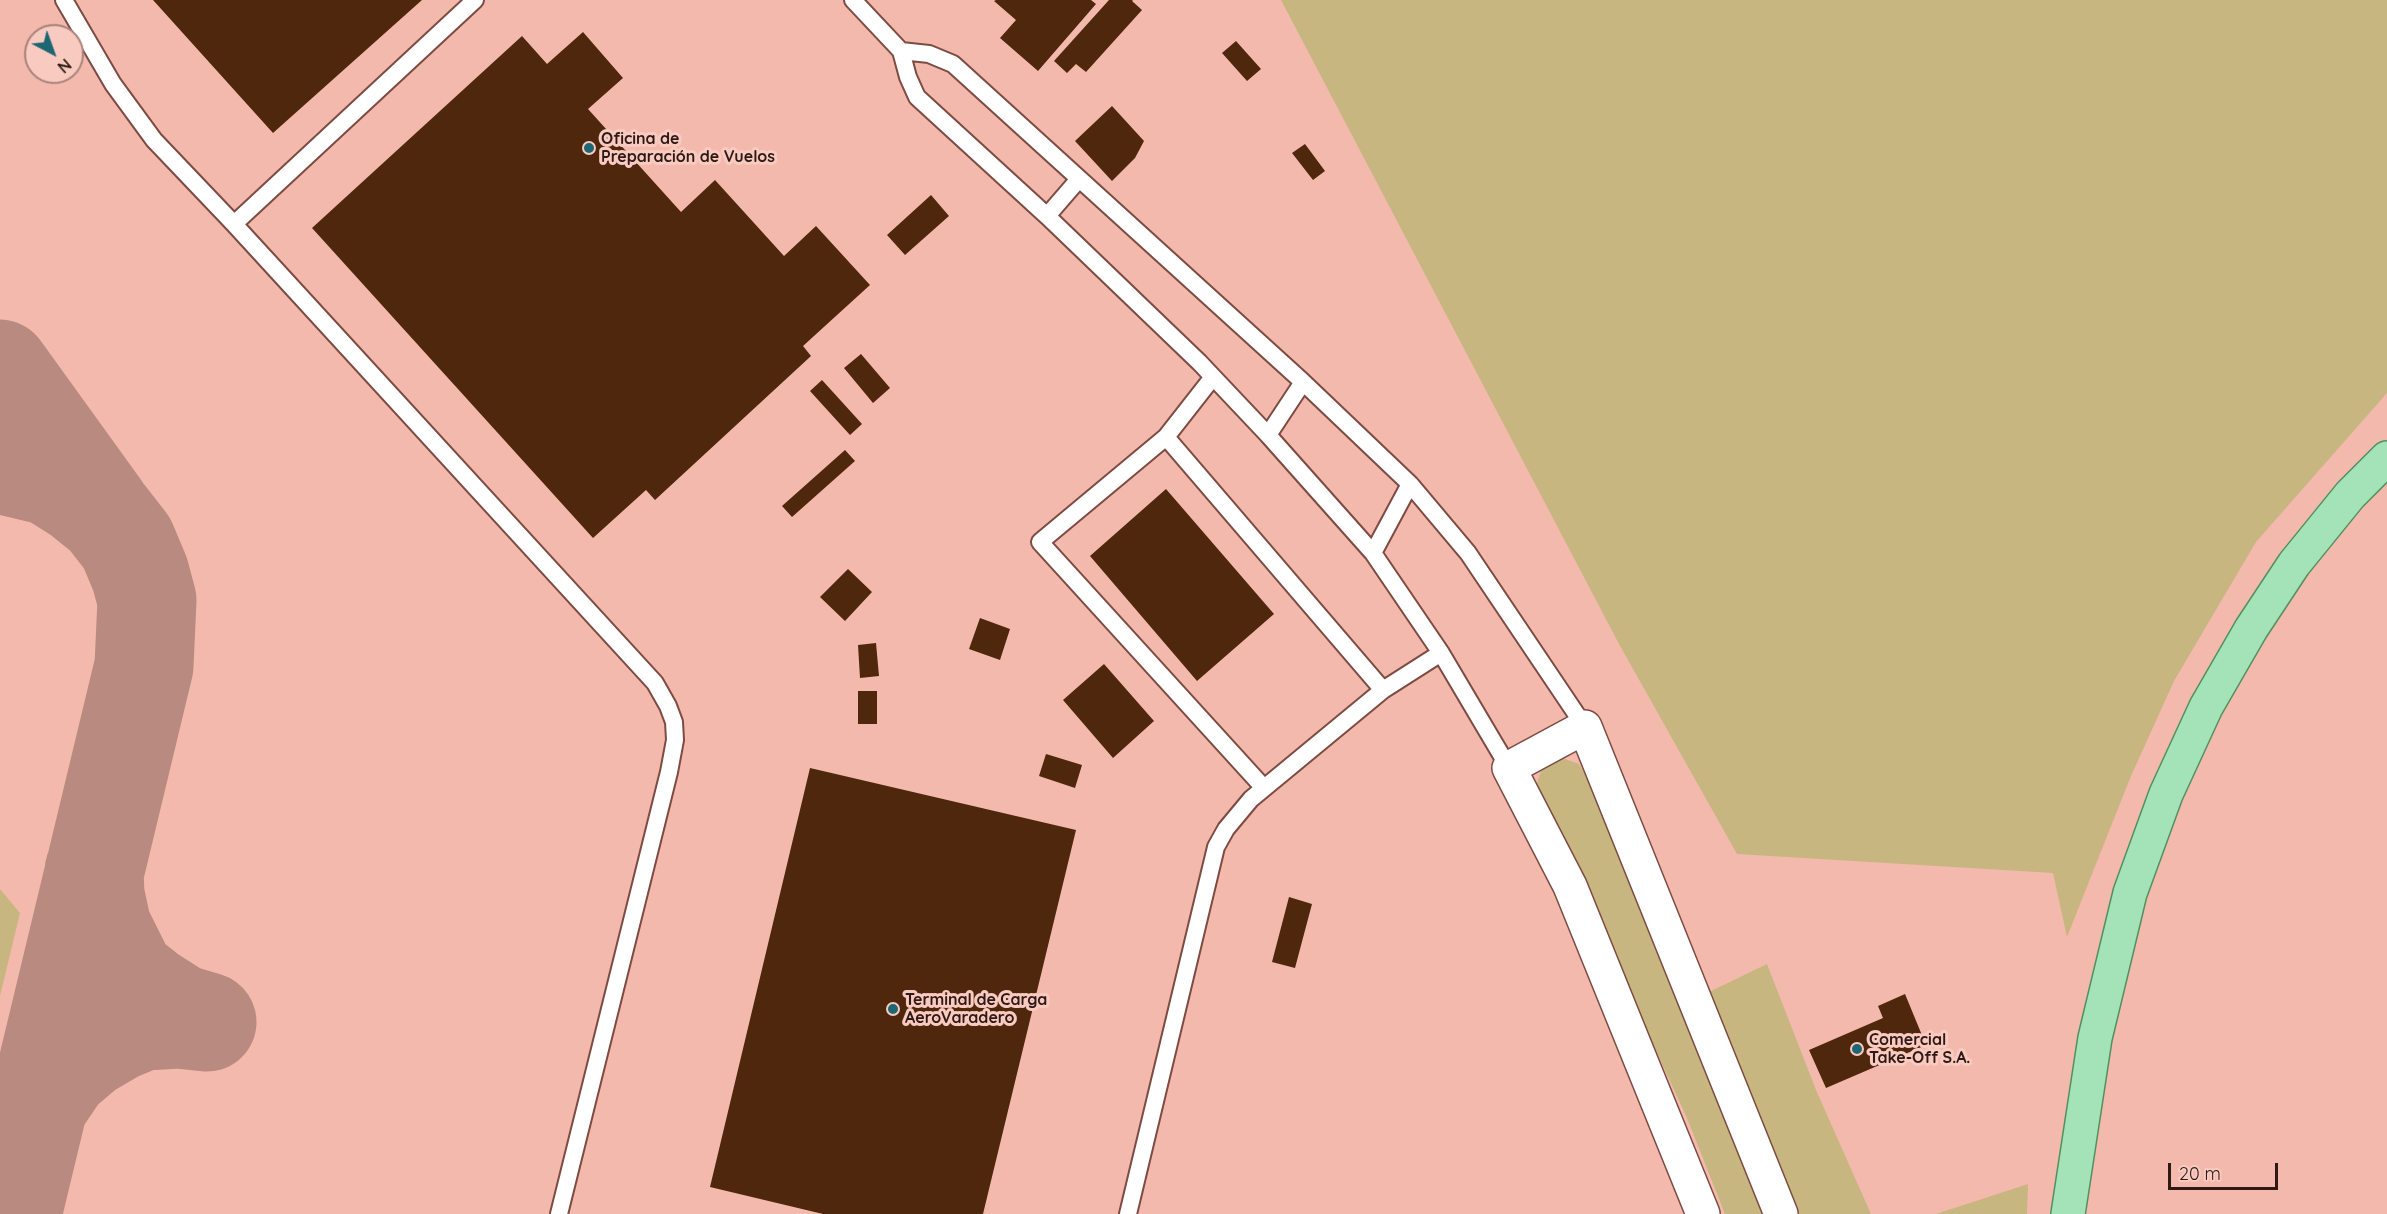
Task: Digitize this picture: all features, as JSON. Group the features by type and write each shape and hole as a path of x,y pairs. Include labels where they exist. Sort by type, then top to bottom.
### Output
{"main road":[{"path":"2068,1214 2095,1038 2130,893 2166,794 2206,707 2251,629 2294,564 2350,495 2387,458"}],"street":[{"path":"1703,1214 1570,886 1509,768 1585,727 1781,1214"}],"lane":[{"path":"64,0 133,114 175,165 234,224 655,683 675,722 675,741 669,772 559,1214"},
{"path":"234,224 475,0"},
{"path":"853,0 901,51 908,77 917,97 1047,216 1214,377 1372,552 1441,653 1509,768"},
{"path":"901,51 930,54 953,64 1303,382 1410,484 1468,553 1585,727"},
{"path":"1047,216 1079,179"},
{"path":"1214,377 1166,437 1041,542 1264,789"},
{"path":"1268,435 1303,382"},
{"path":"1166,437 1383,690"},
{"path":"1372,552 1410,484"},
{"path":"1128,1214 1216,847 1239,812 1264,789 1383,690 1441,653"}],"shaded area":[{"path":"1281,0 2387,0 2387,393 2256,542 2174,681 2131,776 2067,937 2053,873 1737,854 1619,644"},
{"path":"1562,758 1579,764 1599,797 1764,1214 1725,1214 1687,1118 1535,789 1541,771 1552,760"},
{"path":"0,889 20,913 0,996"},
{"path":"1767,964 1816,1090 1871,1214 1797,1214 1707,993"},
{"path":"2028,1184 2027,1214 1936,1214"}],"building":[{"path":"153,0 422,0 273,133"},
{"path":"1091,0 1096,4 1038,71 1000,38 1016,20 994,1"},
{"path":"1109,0 1133,0 1142,10 1086,72 1076,64 1067,73 1054,61"},
{"path":"583,32 623,78 588,109 681,212 715,180 784,256 816,226 870,285 803,346 811,356 655,500 646,490 593,538 312,228 522,36 547,64"},
{"path":"1236,41 1261,69 1247,81 1222,53"},
{"path":"1112,106 1144,141 1135,158 1112,181 1075,141"},
{"path":"1305,144 1325,171 1313,180 1292,153"},
{"path":"931,195 949,216 905,255 887,235"},
{"path":"861,354 890,388 873,403 844,368"},
{"path":"822,380 862,424 850,435 810,391"},
{"path":"845,450 855,461 792,517 782,506"},
{"path":"1166,489 1274,614 1197,681 1090,556"},
{"path":"848,569 872,592 845,621 820,597"},
{"path":"980,618 1010,629 1000,660 969,649"},
{"path":"876,643 879,676 860,678 858,645"},
{"path":"1104,664 1154,721 1113,758 1063,700"},
{"path":"858,691 877,691 877,724 858,724"},
{"path":"1046,754 1082,765 1075,788 1039,776"},
{"name":"Terminal de Carga AeroVaradero","path":"810,768 1076,830 983,1214 823,1214 710,1187"},
{"path":"1289,897 1312,904 1295,968 1272,962"},
{"path":"1905,994 1926,1045 1826,1088 1809,1050 1883,1018 1878,1006"}],"taxiway":[{"path":"0,369 101,509"},
{"path":"0,464 50,476 80,495 106,516 127,543 140,574 147,600 144,666 12,1214"},
{"path":"38,1105 61,1071 87,1049 116,1032 143,1021 178,1019 207,1022 180,1014 126,976 102,928 95,895 94,871"}],"place":[{"name":"Oficina de Preparación de Vuelos","path":"589,148"},
{"name":"Terminal de Carga AeroVaradero","path":"893,1009"},
{"name":"Comercial Take-Off S.A.","path":"1857,1049"}]}
